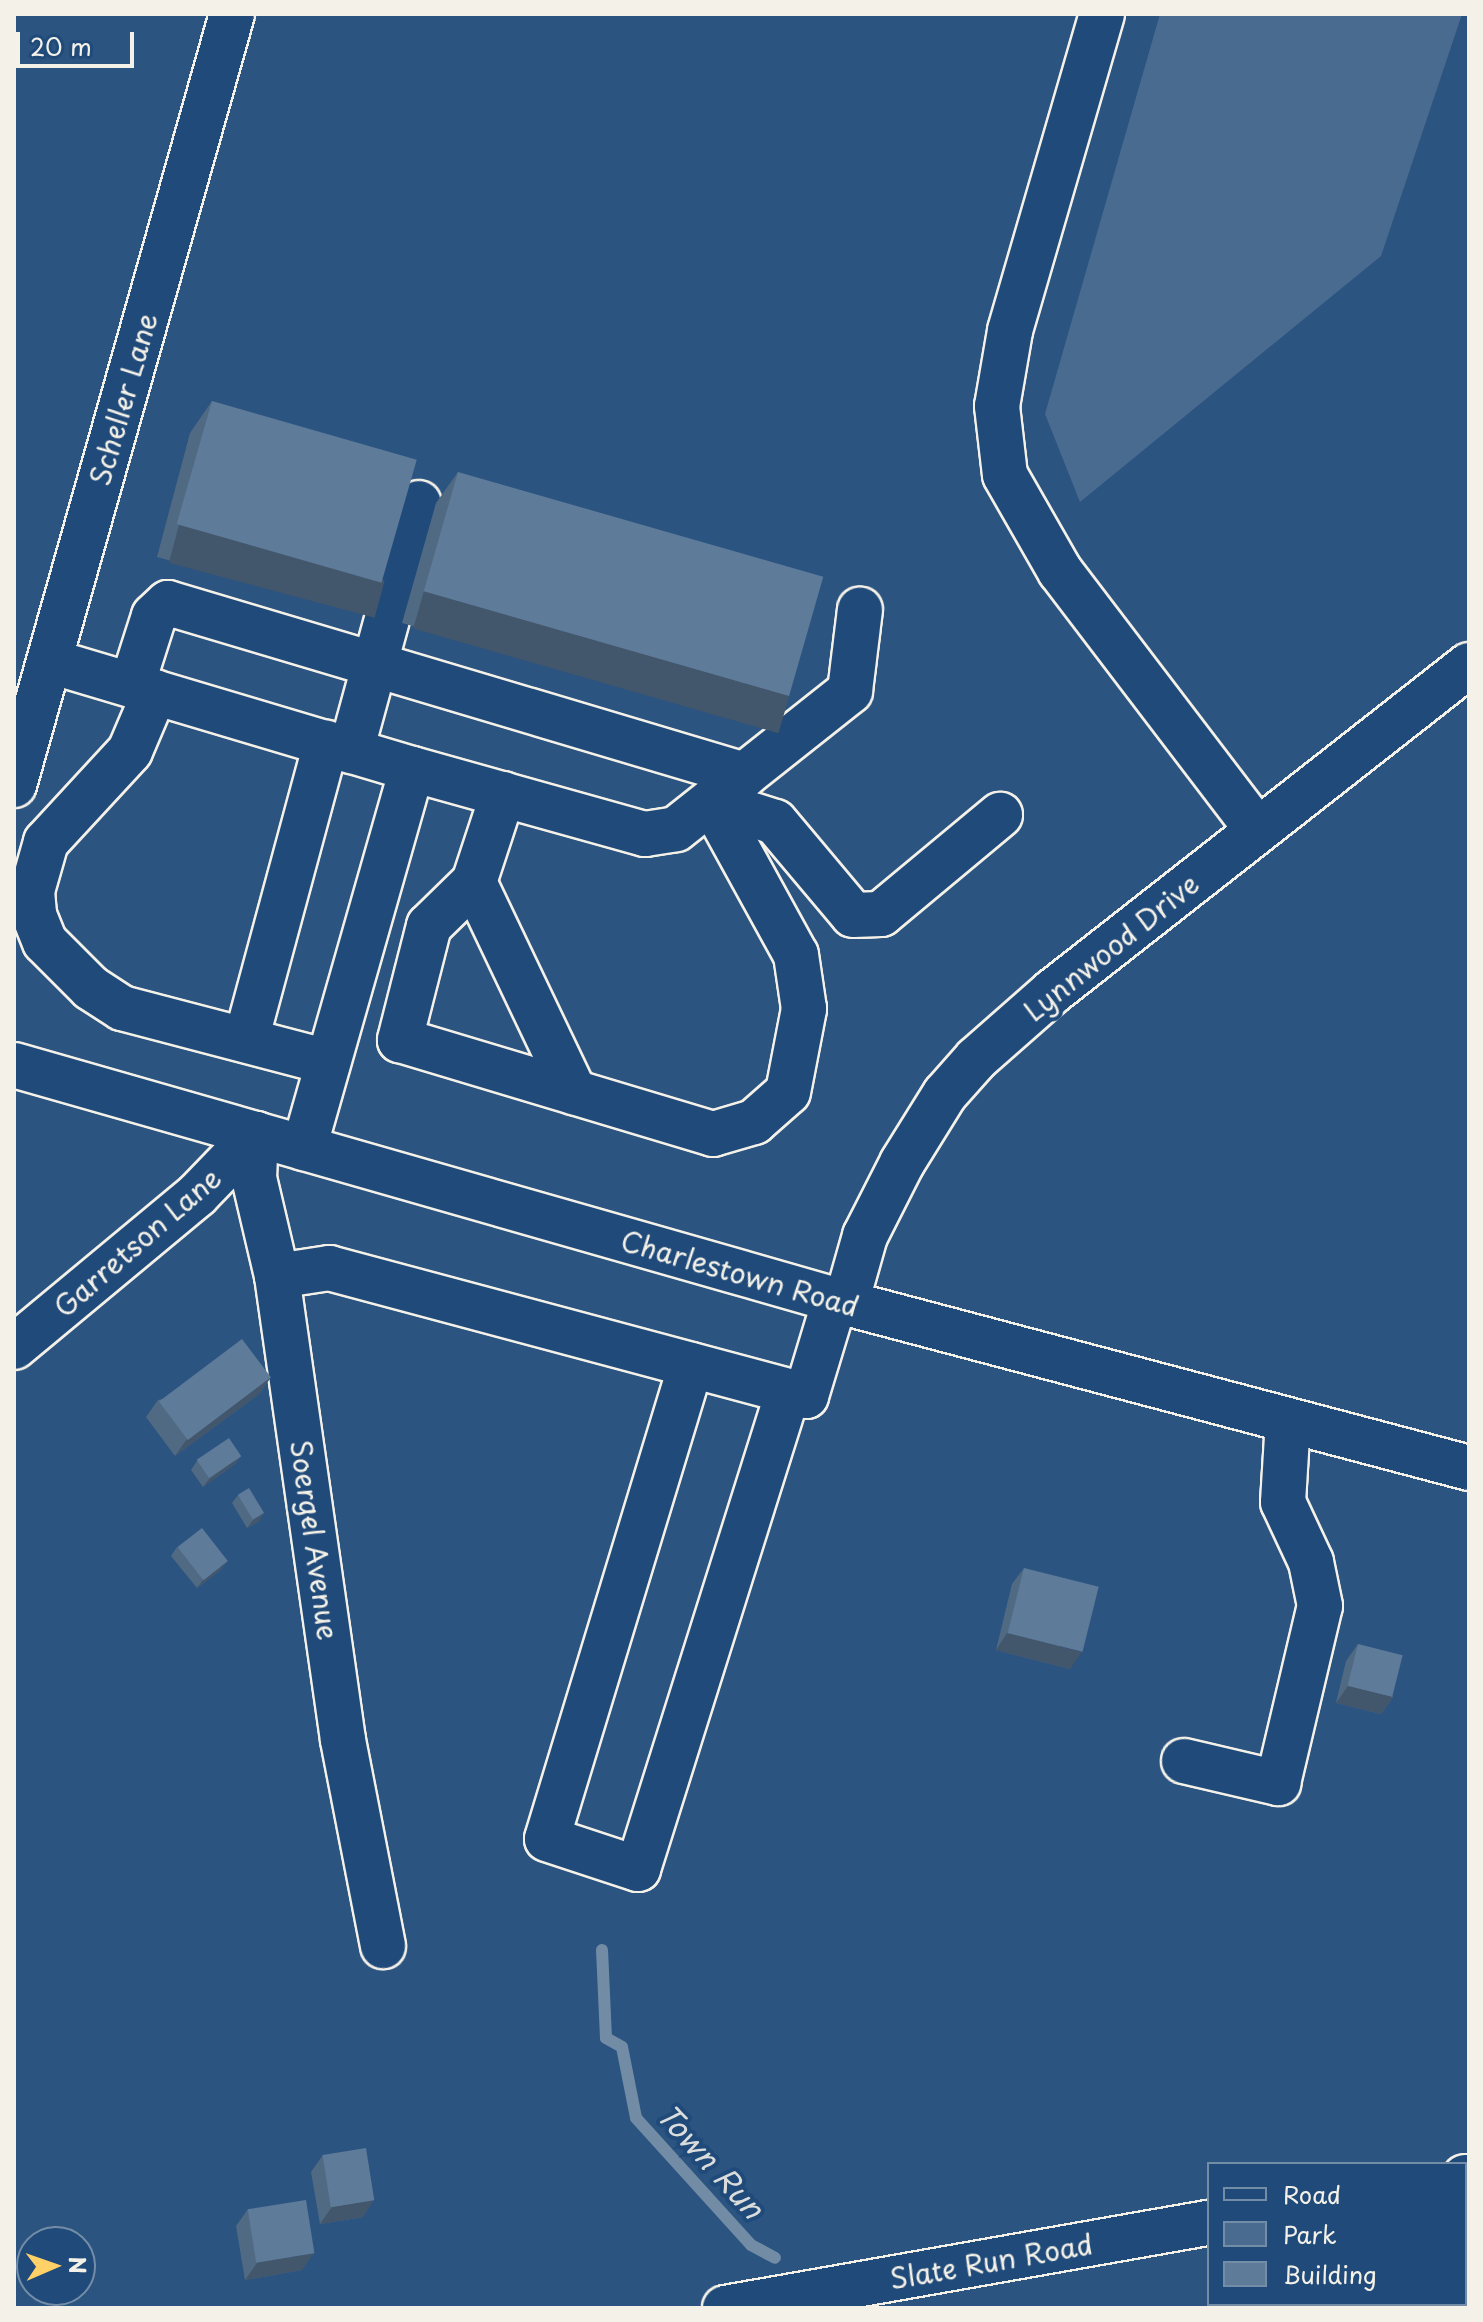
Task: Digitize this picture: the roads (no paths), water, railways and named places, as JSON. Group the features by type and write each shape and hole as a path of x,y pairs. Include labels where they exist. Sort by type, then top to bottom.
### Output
{"street":[{"name":"Scheller Lane","path":"14,785 232,14"},
{"path":"1102,14 1010,331 997,406 1005,475 1060,571 1257,830"},
{"path":"246,1040 338,747 375,665 419,503"},
{"path":"728,788 796,955 804,1009 801,1048 788,1092 754,1122 713,1134 400,1040 333,1043 246,1040 122,1008 91,988 45,942 34,915 32,891 46,842 130,751 154,616 168,603 375,665 728,788 775,822 853,915 881,914 1000,815"},
{"path":"50,661 412,769 645,834 676,829 850,691 860,610"},
{"name":"Lynnwood Drive","path":"788,1392 806,1396 865,1236 945,1094 1052,992 1469,665"},
{"path":"304,1148 412,769"},
{"path":"400,1040 429,926 474,882 503,794"},
{"path":"474,882 574,1092"},
{"name":"Charlestown Road","path":"14,1065 840,1302 1469,1468"},
{"name":"Soergel Avenue","path":"256,1134 254,1178 277,1276 343,1740 383,1946"},
{"name":"Garretson Lane","path":"14,1347 197,1195 256,1134"},
{"path":"277,1276 329,1268 691,1365 788,1392 638,1869 547,1839 691,1365"},
{"path":"1184,1761 1278,1783 1320,1606 1311,1562 1283,1502 1288,1420"},
{"name":"Slate Run Road","path":"725,2308 872,2296 1207,2223"}],"waterway":[{"name":"Town Run","path":"602,1950 606,2038 622,2047 636,2118 751,2245 775,2258"}]}
